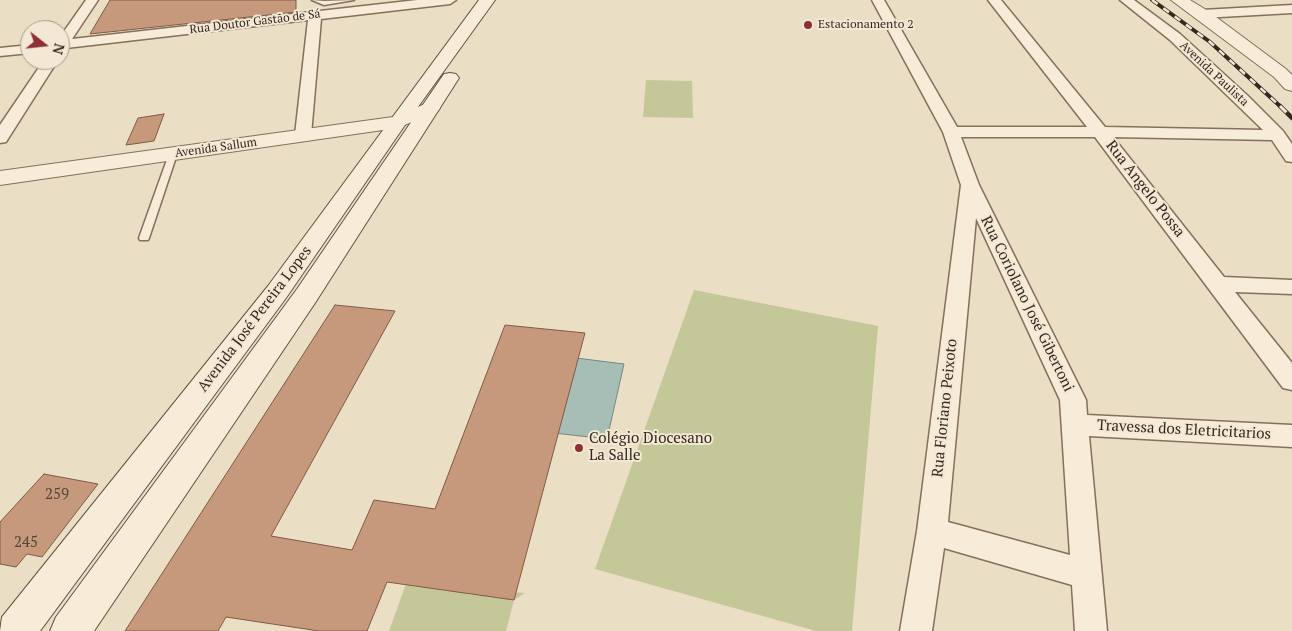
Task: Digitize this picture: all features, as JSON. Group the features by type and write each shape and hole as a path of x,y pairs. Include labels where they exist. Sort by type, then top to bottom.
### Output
{"main road":[{"name":"Avenida José Pereira Lopes","path":"16,631 277,292 486,0"},
{"name":"Avenida José Pereira Lopes","path":"70,631 306,296 501,0"},
{"path":"1179,0 1202,14 1288,77"},
{"name":"Avenida Sallum","path":"0,178 397,122 430,108"},
{"path":"277,292 306,296"}],"street":[{"path":"70,32 92,0"},
{"name":"Rua Doutor Gastão de Sá","path":"70,45 315,8 450,0"},
{"name":"Rua Coriolano José Gibertoni","path":"878,0 951,132 970,185 1073,400 1085,574 1091,631"},
{"name":"Rua Angelo Possa","path":"994,0 1100,132 1292,381"},
{"name":"Avenida Paulista","path":"1126,0 1174,37 1241,98 1277,136 1292,157"},
{"path":"303,136 315,8"},
{"path":"1202,14 1292,9"},
{"path":"0,52 20,49"},
{"path":"0,138 45,70"},
{"path":"951,132 1100,132 1277,136"},
{"name":"Rua Floriano Peixoto","path":"916,631 932,531 970,185"},
{"path":"1218,284 1292,288"},
{"name":"Travessa dos Eletricitarios","path":"1076,425 1292,436"},
{"path":"932,531 1085,574"}],"lane":[{"path":"315,8 324,3 351,0"},
{"path":"144,238 173,154"}],"green space":[{"path":"646,80 692,81 693,118 643,117"},
{"path":"694,290 878,326 852,631 816,631 595,569"},
{"path":"406,584 525,593 514,600 506,631 389,631"}],"water":[{"path":"576,358 624,364 607,439 554,433"}],"building":[{"path":"110,0 296,0 296,12 90,34"},
{"path":"164,114 154,141 126,145 138,118"},
{"path":"335,305 395,311 271,536 352,550 374,500 435,509 505,325 585,333 514,600 387,582 367,631 319,631 226,617 218,631 125,631"},
{"path":"44,474 98,484 42,557 27,554 16,567 0,564 0,522"}],"railway":[{"path":"1152,0 1210,42 1281,107"},
{"path":"1281,107 1292,118"}],"place":[{"name":"Estacionamento 2","path":"808,25"},
{"name":"Colégio Diocesano La Salle","path":"579,448"}]}
